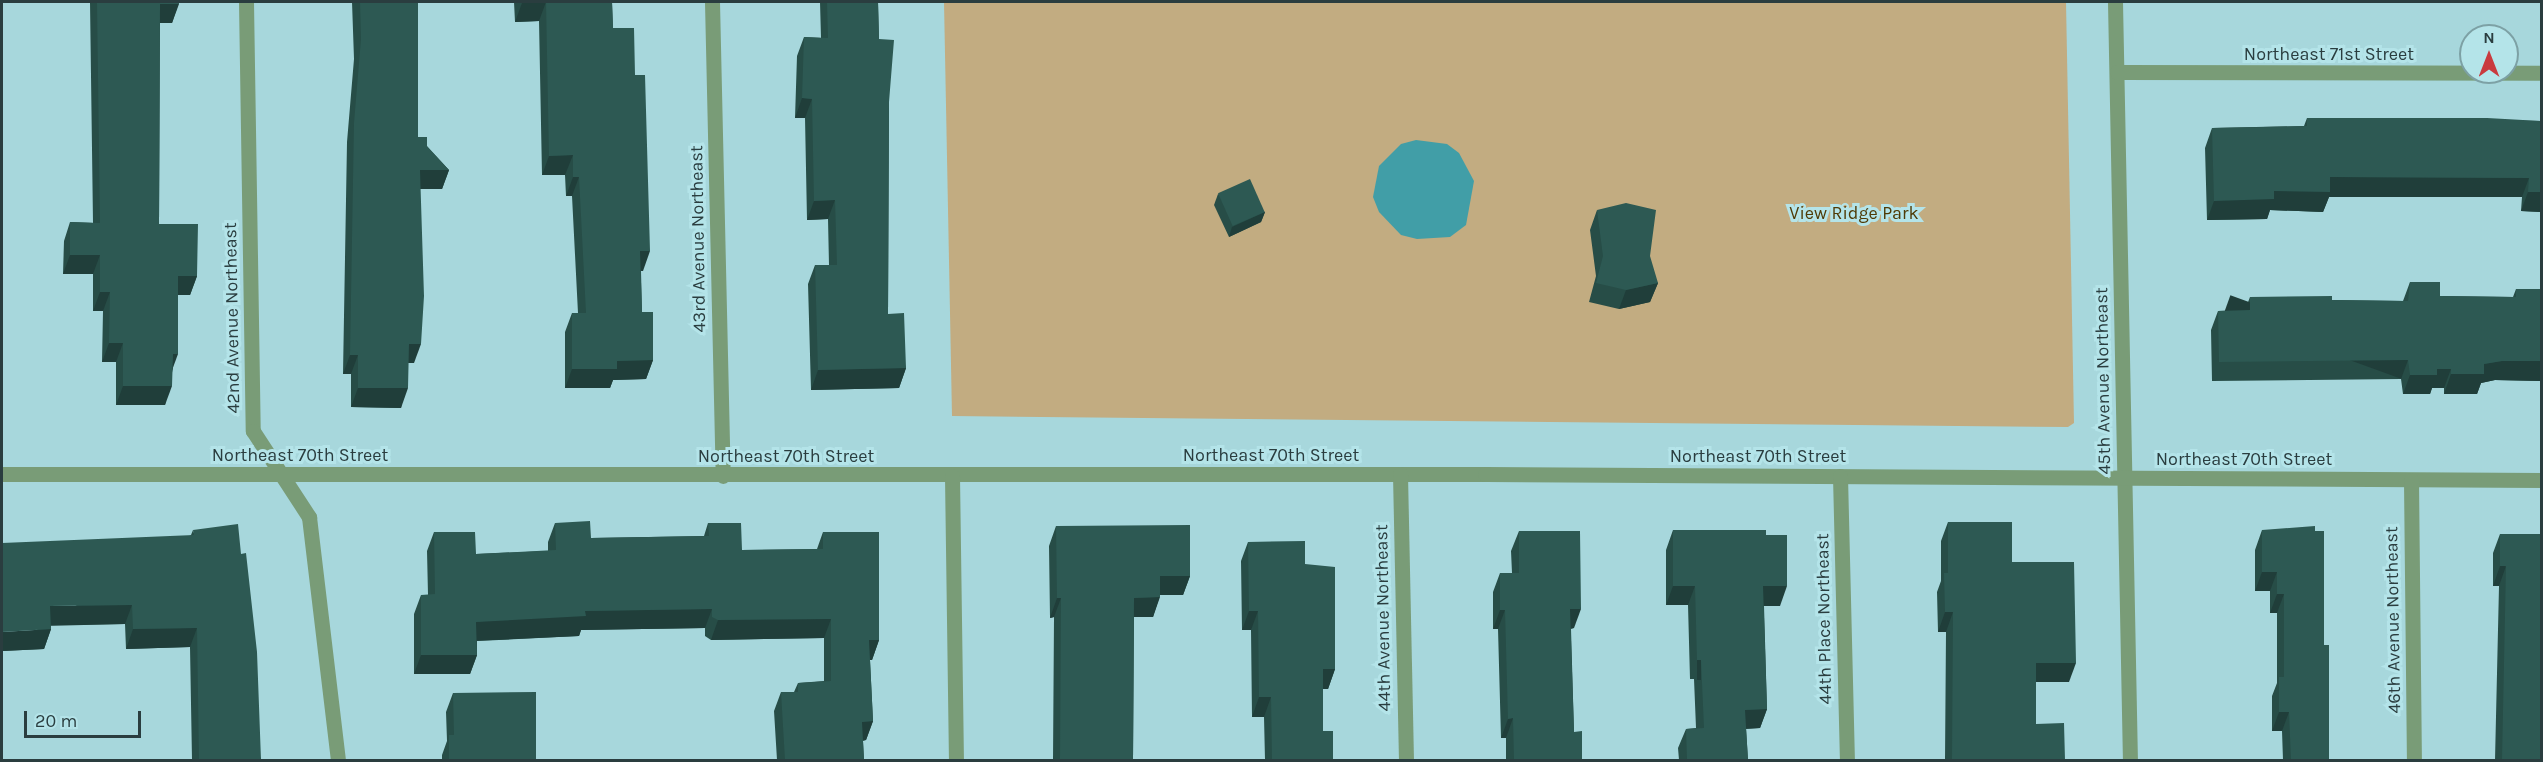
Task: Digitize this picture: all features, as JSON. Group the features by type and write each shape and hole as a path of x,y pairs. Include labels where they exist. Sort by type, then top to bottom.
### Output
{"street":[{"name":"42nd Avenue Northeast","path":"246,2 253,431 309,517 338,760"},
{"name":"43rd Avenue Northeast","path":"712,2 723,476"},
{"name":"45th Avenue Northeast","path":"2115,2 2130,760"},
{"name":"Northeast 71st Street","path":"2117,72 2541,73"},
{"name":"Northeast 70th Street","path":"2,474 723,476 1400,474 2541,480"},
{"name":"44th Avenue Northeast","path":"1400,474 1406,760"},
{"path":"952,476 956,760"},
{"name":"44th Place Northeast","path":"1840,476 1847,760"},
{"name":"46th Avenue Northeast","path":"2411,480 2414,760"}],"green space":[{"name":"View Ridge Park","path":"944,2 2066,2 2074,423 2068,427 952,416"}],"water":[{"path":"1416,140 1447,144 1459,153 1474,181 1466,225 1450,237 1417,239 1401,235 1379,212 1373,197 1379,166 1401,144"}],"building":[{"path":"97,2 179,2 179,4 160,4 159,224 198,224 197,276 178,276 178,354 173,354 172,386 123,386 123,343 109,343 110,292 100,292 100,255 70,255 70,222 100,223"},
{"path":"360,2 418,2 418,137 427,137 427,146 449,170 420,170 424,296 421,344 409,344 408,388 358,388 358,355 350,355 354,123 361,39"},
{"path":"546,2 612,2 613,28 634,28 635,75 645,75 650,251 640,251 642,312 653,312 653,360 617,361 617,369 572,369 572,313 586,313 579,177 573,177 573,155 549,156"},
{"path":"827,2 878,2 879,39 894,40 889,102 888,314 904,313 906,368 818,370 815,265 837,265 835,200 814,201 812,99 802,98 804,37 828,38"},
{"path":"2307,118 2487,118 2541,121 2541,192 2528,192 2529,178 2330,177 2330,192 2274,191 2274,199 2214,201 2212,128 2307,126"},
{"path":"1250,179 1265,212 1233,226 1218,193"},
{"path":"1626,203 1656,210 1650,256 1658,283 1626,290 1596,283 1603,256 1597,210"},
{"path":"2410,282 2440,282 2440,296 2516,297 2516,289 2541,289 2541,361 2502,361 2484,364 2484,374 2451,374 2451,369 2437,369 2437,375 2410,375 2408,360 2219,362 2218,311 2250,310 2250,297 2332,296 2332,300 2408,301"},
{"path":"590,521 591,538 709,536 708,523 741,523 742,550 823,549 823,532 879,532 879,640 869,640 873,721 862,722 864,760 785,760 781,692 798,692 798,683 831,681 831,619 718,620 712,617 712,609 585,611 586,616 476,622 477,655 421,655 421,595 435,594 434,532 475,532 476,554 556,550 555,523"},
{"path":"1948,522 2012,522 2012,562 2074,562 2076,663 2036,663 2036,724 2064,723 2065,760 1952,760 1953,612 1945,612 1944,573 1948,573"},
{"path":"238,524 241,554 246,553 257,652 261,760 199,760 197,628 133,629 132,605 50,606 51,629 2,632 2,543 194,535 193,530"},
{"path":"1190,525 1190,576 1160,576 1160,597 1134,598 1133,760 1060,760 1061,598 1057,598 1056,526"},
{"path":"2315,526 2315,531 2324,531 2324,645 2329,645 2329,759 2334,760 2291,760 2289,712 2279,712 2279,677 2284,677 2284,594 2277,594 2277,572 2262,572 2262,530"},
{"path":"1673,530 1766,530 1766,535 1787,535 1787,586 1763,586 1767,709 1745,710 1748,760 1687,760 1686,729 1704,728 1701,660 1697,660 1695,586 1673,586"},
{"path":"1519,531 1580,531 1581,609 1570,609 1574,732 1582,731 1582,760 1514,760 1513,718 1508,719 1505,610 1500,610 1500,573 1519,573"},
{"path":"2500,534 2541,534 2541,760 2502,760 2506,566 2500,566"},
{"path":"1305,541 1305,564 1335,567 1335,669 1323,669 1323,731 1333,731 1333,760 1272,760 1271,697 1259,697 1258,611 1249,611 1248,542"},
{"path":"536,692 536,760 449,760 449,735 454,735 453,693"}]}
